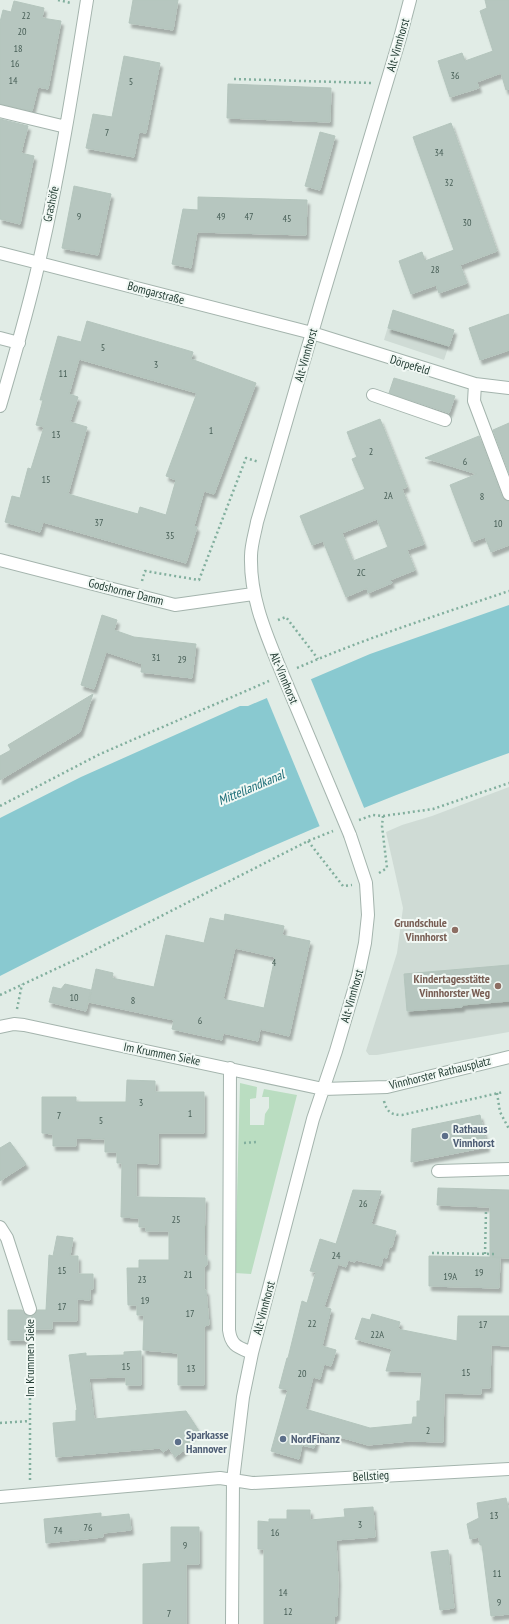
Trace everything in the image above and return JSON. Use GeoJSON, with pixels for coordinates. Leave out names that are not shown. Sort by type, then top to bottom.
{"type":"FeatureCollection","features":[{"type":"Feature","properties":{"kind":"street","name":"Grashöfe"},"geometry":{"type":"LineString","coordinates":[[0,406],[19,343],[39,262],[66,127],[87,0]]}},
{"type":"Feature","properties":{"kind":"street","name":"Alt-Vinnhorst"},"geometry":{"type":"LineString","coordinates":[[232,1624],[233,1480],[243,1397],[252,1353],[313,1119],[358,976],[365,943],[367,922],[366,883],[350,835],[262,626],[254,594],[251,555],[257,522],[273,466],[410,0]]}},
{"type":"Feature","properties":{"kind":"street"},"geometry":{"type":"LineString","coordinates":[[0,111],[66,127]]}},
{"type":"Feature","properties":{"kind":"street","name":"Bomgarstraße"},"geometry":{"type":"LineString","coordinates":[[0,253],[312,333]]}},
{"type":"Feature","properties":{"kind":"street","name":"Dörpefeld"},"geometry":{"type":"LineString","coordinates":[[312,333],[400,362],[475,384],[509,388]]}},
{"type":"Feature","properties":{"kind":"street"},"geometry":{"type":"LineString","coordinates":[[0,338],[19,343]]}},
{"type":"Feature","properties":{"kind":"street"},"geometry":{"type":"LineString","coordinates":[[475,384],[474,402],[509,494]]}},
{"type":"Feature","properties":{"kind":"street"},"geometry":{"type":"LineString","coordinates":[[373,395],[445,420]]}},
{"type":"Feature","properties":{"kind":"street","name":"Godshorner Damm"},"geometry":{"type":"LineString","coordinates":[[0,560],[175,605],[254,594]]}},
{"type":"Feature","properties":{"kind":"street","name":"Im Krummen Sieke"},"geometry":{"type":"LineString","coordinates":[[0,1027],[14,1024],[24,1025],[323,1089]]}},
{"type":"Feature","properties":{"kind":"street","name":"Vinnhorster Rathausplatz"},"geometry":{"type":"LineString","coordinates":[[323,1089],[381,1087],[395,1085],[509,1057]]}},
{"type":"Feature","properties":{"kind":"street","name":"Alt-Vinnhorst"},"geometry":{"type":"LineString","coordinates":[[230,1068],[229,1330],[230,1340],[237,1346],[252,1353]]}},
{"type":"Feature","properties":{"kind":"street"},"geometry":{"type":"LineString","coordinates":[[438,1171],[509,1169]]}},
{"type":"Feature","properties":{"kind":"street","name":"Im Krummen Sieke"},"geometry":{"type":"LineString","coordinates":[[0,1227],[7,1238],[30,1309]]}},
{"type":"Feature","properties":{"kind":"street","name":"Bellstieg"},"geometry":{"type":"LineString","coordinates":[[233,1480],[252,1483],[509,1469]]}},
{"type":"Feature","properties":{"kind":"street"},"geometry":{"type":"LineString","coordinates":[[0,1497],[220,1478],[233,1480]]}},
{"type":"Feature","properties":{"kind":"path"},"geometry":{"type":"LineString","coordinates":[[234,79],[386,84]]}},
{"type":"Feature","properties":{"kind":"path"},"geometry":{"type":"LineString","coordinates":[[139,595],[145,571],[199,580],[246,458],[273,466]]}},
{"type":"Feature","properties":{"kind":"path"},"geometry":{"type":"LineString","coordinates":[[290,671],[412,624],[509,591]]}},
{"type":"Feature","properties":{"kind":"path"},"geometry":{"type":"LineString","coordinates":[[286,617],[318,659]]}},
{"type":"Feature","properties":{"kind":"path"},"geometry":{"type":"LineString","coordinates":[[0,806],[100,754],[276,678]]}},
{"type":"Feature","properties":{"kind":"path"},"geometry":{"type":"LineString","coordinates":[[359,820],[373,815],[383,816],[433,809],[509,783]]}},
{"type":"Feature","properties":{"kind":"path"},"geometry":{"type":"LineString","coordinates":[[383,816],[382,826],[387,868]]}},
{"type":"Feature","properties":{"kind":"path"},"geometry":{"type":"LineString","coordinates":[[0,995],[77,959],[308,841],[337,829]]}},
{"type":"Feature","properties":{"kind":"path"},"geometry":{"type":"LineString","coordinates":[[308,841],[343,886]]}},
{"type":"Feature","properties":{"kind":"path"},"geometry":{"type":"LineString","coordinates":[[14,1024],[22,984]]}},
{"type":"Feature","properties":{"kind":"path"},"geometry":{"type":"LineString","coordinates":[[381,1087],[386,1107],[392,1115],[402,1115],[503,1092]]}},
{"type":"Feature","properties":{"kind":"path"},"geometry":{"type":"LineString","coordinates":[[497,1094],[500,1112],[509,1129]]}},
{"type":"Feature","properties":{"kind":"path"},"geometry":{"type":"LineString","coordinates":[[485,1254],[486,1211]]}},
{"type":"Feature","properties":{"kind":"path"},"geometry":{"type":"LineString","coordinates":[[432,1253],[494,1254]]}},
{"type":"Feature","properties":{"kind":"path","name":"Im Krummen Sieke"},"geometry":{"type":"LineString","coordinates":[[30,1309],[31,1494]]}},
{"type":"Feature","properties":{"kind":"path"},"geometry":{"type":"LineString","coordinates":[[0,1423],[30,1421]]}},
{"type":"Feature","properties":{"kind":"shaded area"},"geometry":{"type":"Polygon","coordinates":[[[393,310],[454,330],[444,360],[384,340],[393,310]]]}},
{"type":"Feature","properties":{"kind":"shaded area","name":"Grundschule Vinnhorst"},"geometry":{"type":"Polygon","coordinates":[[[509,787],[509,1032],[377,1055],[369,1055],[366,1051],[397,953],[403,908],[386,832],[509,787]]]}},
{"type":"Feature","properties":{"kind":"green space"},"geometry":{"type":"Polygon","coordinates":[[[240,1083],[257,1087],[256,1098],[250,1099],[250,1125],[264,1125],[265,1114],[269,1108],[269,1097],[262,1097],[264,1089],[297,1095],[251,1274],[235,1273],[240,1083]]]}},
{"type":"Feature","properties":{"kind":"water","name":"Mittellandkanal"},"geometry":{"type":"Polygon","coordinates":[[[509,605],[509,753],[379,802],[250,856],[124,914],[0,976],[0,818],[81,777],[240,706],[248,706],[370,654],[509,605]]]}},
{"type":"Feature","properties":{"kind":"pier"},"geometry":{"type":"Polygon","coordinates":[[[310,677],[365,810],[320,827],[266,696],[310,677]]]}},
{"type":"Feature","properties":{"kind":"building"},"geometry":{"type":"Polygon","coordinates":[[[133,0],[178,0],[173,30],[129,23],[133,0]]]}},
{"type":"Feature","properties":{"kind":"building"},"geometry":{"type":"Polygon","coordinates":[[[485,0],[509,0],[509,89],[506,90],[501,73],[477,82],[479,88],[450,97],[438,61],[462,53],[465,61],[493,51],[480,11],[487,8],[485,0]]]}},
{"type":"Feature","properties":{"kind":"building"},"geometry":{"type":"Polygon","coordinates":[[[14,1],[44,8],[42,18],[61,21],[48,89],[38,87],[32,111],[0,104],[0,22],[3,10],[11,12],[14,1]]]}},
{"type":"Feature","properties":{"kind":"building"},"geometry":{"type":"Polygon","coordinates":[[[124,56],[160,63],[146,133],[139,132],[134,157],[86,148],[93,114],[112,117],[124,56]]]}},
{"type":"Feature","properties":{"kind":"building"},"geometry":{"type":"Polygon","coordinates":[[[228,84],[331,88],[330,122],[227,118],[228,84]]]}},
{"type":"Feature","properties":{"kind":"building"},"geometry":{"type":"Polygon","coordinates":[[[0,119],[28,126],[21,153],[34,156],[20,224],[0,219],[0,119]]]}},
{"type":"Feature","properties":{"kind":"building"},"geometry":{"type":"Polygon","coordinates":[[[451,123],[497,251],[460,265],[467,283],[439,293],[436,285],[411,294],[399,261],[422,252],[425,261],[454,250],[413,137],[451,123]]]}},
{"type":"Feature","properties":{"kind":"building"},"geometry":{"type":"Polygon","coordinates":[[[320,132],[335,136],[320,190],[305,186],[320,132]]]}},
{"type":"Feature","properties":{"kind":"building"},"geometry":{"type":"Polygon","coordinates":[[[74,186],[111,194],[98,255],[62,248],[74,186]]]}},
{"type":"Feature","properties":{"kind":"building"},"geometry":{"type":"Polygon","coordinates":[[[198,197],[307,200],[306,235],[197,232],[191,268],[172,264],[183,209],[198,210],[198,197]]]}},
{"type":"Feature","properties":{"kind":"building"},"geometry":{"type":"Polygon","coordinates":[[[393,310],[454,330],[449,346],[388,328],[393,310]]]}},
{"type":"Feature","properties":{"kind":"building"},"geometry":{"type":"Polygon","coordinates":[[[509,314],[509,350],[480,360],[469,328],[509,314]]]}},
{"type":"Feature","properties":{"kind":"building"},"geometry":{"type":"Polygon","coordinates":[[[87,321],[193,352],[191,359],[256,383],[214,494],[204,491],[194,526],[197,527],[186,563],[43,522],[40,532],[5,522],[12,496],[20,498],[28,468],[31,469],[44,427],[36,425],[43,400],[40,400],[58,336],[81,342],[87,321]],[[79,359],[69,394],[78,397],[70,422],[87,427],[68,494],[138,514],[140,507],[166,515],[176,480],[166,476],[197,393],[79,359]]]}},
{"type":"Feature","properties":{"kind":"building"},"geometry":{"type":"Polygon","coordinates":[[[394,378],[455,396],[449,413],[389,393],[394,378]]]}},
{"type":"Feature","properties":{"kind":"building"},"geometry":{"type":"Polygon","coordinates":[[[380,419],[407,487],[402,489],[424,544],[407,550],[415,570],[390,580],[392,583],[368,593],[367,588],[346,597],[323,541],[312,545],[300,516],[365,489],[352,459],[357,457],[347,432],[380,419]],[[377,519],[342,533],[353,561],[388,547],[377,519]]]}},
{"type":"Feature","properties":{"kind":"building"},"geometry":{"type":"Polygon","coordinates":[[[509,423],[509,473],[493,430],[509,423]]]}},
{"type":"Feature","properties":{"kind":"building"},"geometry":{"type":"Polygon","coordinates":[[[479,436],[502,497],[509,501],[509,545],[491,552],[485,537],[472,542],[450,485],[477,474],[425,458],[479,436]]]}},
{"type":"Feature","properties":{"kind":"building"},"geometry":{"type":"Polygon","coordinates":[[[102,615],[117,620],[114,630],[134,637],[196,644],[192,678],[141,672],[142,664],[106,652],[94,689],[81,685],[102,615]]]}},
{"type":"Feature","properties":{"kind":"building"},"geometry":{"type":"Polygon","coordinates":[[[93,694],[80,732],[0,780],[0,756],[11,750],[8,745],[93,694]]]}},
{"type":"Feature","properties":{"kind":"building"},"geometry":{"type":"Polygon","coordinates":[[[225,914],[284,926],[282,935],[310,941],[289,1036],[260,1029],[258,1041],[223,1033],[222,1040],[172,1029],[174,1020],[89,1002],[96,969],[113,973],[112,978],[154,987],[166,935],[204,943],[210,918],[224,921],[225,914]],[[235,948],[223,999],[264,1008],[275,957],[235,948]]]}},
{"type":"Feature","properties":{"kind":"building"},"geometry":{"type":"Polygon","coordinates":[[[509,965],[509,1001],[462,1005],[462,1007],[407,1011],[404,974],[509,965]]]}},
{"type":"Feature","properties":{"kind":"building"},"geometry":{"type":"Polygon","coordinates":[[[65,984],[91,990],[86,1011],[49,1002],[53,987],[61,989],[65,984]]]}},
{"type":"Feature","properties":{"kind":"building"},"geometry":{"type":"Polygon","coordinates":[[[127,1080],[155,1081],[155,1092],[204,1092],[204,1133],[158,1133],[158,1164],[136,1163],[136,1197],[205,1198],[204,1255],[207,1257],[207,1265],[204,1267],[204,1290],[206,1290],[209,1325],[204,1326],[204,1385],[178,1385],[178,1353],[143,1350],[144,1315],[137,1315],[137,1305],[128,1305],[127,1268],[139,1268],[139,1260],[169,1260],[169,1231],[146,1231],[146,1227],[139,1227],[139,1218],[121,1217],[122,1163],[117,1163],[117,1152],[105,1152],[105,1139],[76,1138],[76,1146],[53,1146],[53,1134],[42,1133],[42,1097],[76,1097],[76,1102],[126,1102],[127,1080]]]}},
{"type":"Feature","properties":{"kind":"building","name":"Rathaus Vinnhorst"},"geometry":{"type":"Polygon","coordinates":[[[480,1115],[487,1147],[411,1162],[412,1129],[480,1115]]]}},
{"type":"Feature","properties":{"kind":"building"},"geometry":{"type":"Polygon","coordinates":[[[10,1142],[26,1164],[0,1181],[0,1148],[10,1142]]]}},
{"type":"Feature","properties":{"kind":"building"},"geometry":{"type":"Polygon","coordinates":[[[438,1188],[509,1190],[509,1258],[492,1257],[500,1258],[499,1288],[429,1286],[429,1256],[490,1257],[490,1207],[437,1205],[438,1188]]]}},
{"type":"Feature","properties":{"kind":"building"},"geometry":{"type":"Polygon","coordinates":[[[353,1190],[381,1191],[371,1224],[396,1231],[392,1247],[389,1247],[387,1258],[383,1257],[381,1266],[356,1260],[355,1262],[348,1260],[346,1267],[338,1264],[324,1307],[331,1309],[322,1346],[336,1350],[331,1366],[324,1364],[320,1379],[313,1377],[305,1409],[370,1428],[412,1424],[413,1417],[417,1417],[417,1401],[420,1401],[422,1372],[386,1371],[392,1349],[355,1339],[362,1318],[370,1320],[372,1314],[400,1322],[398,1329],[457,1341],[458,1316],[509,1316],[509,1346],[491,1345],[490,1388],[481,1388],[481,1394],[444,1393],[443,1442],[409,1441],[368,1445],[319,1431],[314,1448],[302,1445],[299,1459],[271,1451],[288,1390],[279,1388],[302,1301],[307,1303],[316,1272],[310,1271],[320,1239],[336,1244],[353,1190]]]}},
{"type":"Feature","properties":{"kind":"building"},"geometry":{"type":"Polygon","coordinates":[[[57,1236],[73,1238],[70,1256],[78,1256],[78,1274],[93,1274],[93,1289],[90,1289],[90,1300],[77,1299],[77,1321],[52,1321],[52,1329],[26,1329],[26,1340],[8,1340],[8,1310],[22,1310],[29,1316],[35,1314],[37,1310],[46,1310],[49,1255],[53,1256],[57,1236]]]}},
{"type":"Feature","properties":{"kind":"building"},"geometry":{"type":"Polygon","coordinates":[[[141,1351],[141,1385],[126,1385],[126,1377],[89,1378],[94,1419],[186,1411],[199,1431],[189,1438],[190,1446],[175,1457],[169,1448],[163,1452],[160,1448],[56,1457],[53,1423],[76,1421],[77,1410],[69,1355],[86,1353],[86,1356],[124,1355],[124,1352],[141,1351]]]}},
{"type":"Feature","properties":{"kind":"building"},"geometry":{"type":"Polygon","coordinates":[[[506,1498],[509,1512],[509,1614],[491,1616],[482,1545],[480,1545],[479,1537],[470,1539],[467,1524],[479,1518],[477,1503],[506,1498]]]}},
{"type":"Feature","properties":{"kind":"building"},"geometry":{"type":"Polygon","coordinates":[[[373,1507],[375,1537],[336,1540],[338,1581],[337,1616],[334,1617],[334,1624],[264,1624],[264,1549],[258,1549],[258,1521],[269,1522],[269,1519],[287,1519],[287,1510],[310,1510],[310,1520],[345,1517],[344,1509],[373,1507]]]}},
{"type":"Feature","properties":{"kind":"building"},"geometry":{"type":"Polygon","coordinates":[[[101,1513],[101,1517],[129,1514],[131,1530],[103,1533],[103,1537],[46,1543],[44,1519],[101,1513]]]}},
{"type":"Feature","properties":{"kind":"building"},"geometry":{"type":"Polygon","coordinates":[[[171,1527],[199,1527],[199,1564],[186,1564],[186,1624],[143,1624],[143,1564],[171,1562],[171,1527]]]}},
{"type":"Feature","properties":{"kind":"building"},"geometry":{"type":"Polygon","coordinates":[[[448,1550],[454,1608],[440,1610],[431,1552],[448,1550]]]}},
{"type":"Feature","properties":{"kind":"place","name":"Grundschule Vinnhorst"},"geometry":{"type":"Point","coordinates":[455,930]}},
{"type":"Feature","properties":{"kind":"place","name":"Kindertagesstätte Vinnhorster Weg"},"geometry":{"type":"Point","coordinates":[498,986]}},
{"type":"Feature","properties":{"kind":"place","name":"Rathaus Vinnhorst"},"geometry":{"type":"Point","coordinates":[445,1136]}},
{"type":"Feature","properties":{"kind":"place","name":"NordFinanz"},"geometry":{"type":"Point","coordinates":[283,1439]}},
{"type":"Feature","properties":{"kind":"place","name":"Sparkasse Hannover"},"geometry":{"type":"Point","coordinates":[178,1442]}}]}
